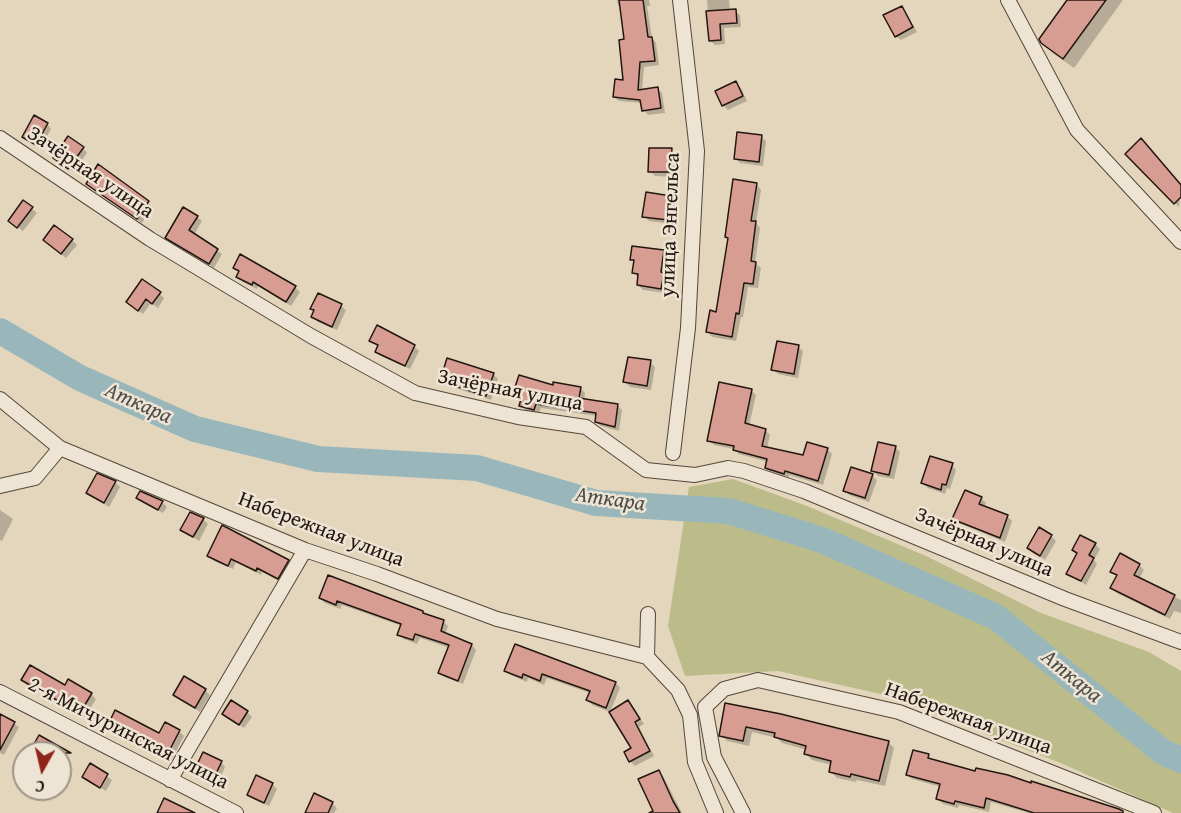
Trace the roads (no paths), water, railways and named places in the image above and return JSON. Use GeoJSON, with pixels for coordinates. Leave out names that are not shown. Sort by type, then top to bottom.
{"type":"FeatureCollection","features":[{"type":"Feature","properties":{"kind":"street","name":"улица Энгельса"},"geometry":{"type":"LineString","coordinates":[[673,453],[688,328],[697,151],[680,0]]}},
{"type":"Feature","properties":{"kind":"street"},"geometry":{"type":"LineString","coordinates":[[1008,0],[1077,130],[1181,243]]}},
{"type":"Feature","properties":{"kind":"street","name":"Зачёрная улица"},"geometry":{"type":"LineString","coordinates":[[0,138],[150,239],[311,336],[415,393],[518,417],[586,427],[646,470],[695,475],[728,468],[744,471],[804,491],[1065,599],[1181,642]]}},
{"type":"Feature","properties":{"kind":"street","name":"Набережная улица"},"geometry":{"type":"LineString","coordinates":[[0,399],[60,448],[305,550],[497,619],[647,657]]}},
{"type":"Feature","properties":{"kind":"street"},"geometry":{"type":"LineString","coordinates":[[0,486],[35,478],[60,448]]}},
{"type":"Feature","properties":{"kind":"street"},"geometry":{"type":"LineString","coordinates":[[170,780],[305,550]]}},
{"type":"Feature","properties":{"kind":"street"},"geometry":{"type":"LineString","coordinates":[[648,614],[647,657],[678,690],[690,715],[695,762],[716,813]]}},
{"type":"Feature","properties":{"kind":"street","name":"Набережная улица"},"geometry":{"type":"LineString","coordinates":[[742,813],[714,757],[705,707],[724,689],[758,680],[899,712],[1154,813]]}},
{"type":"Feature","properties":{"kind":"street","name":"2-я Мичуринская улица"},"geometry":{"type":"LineString","coordinates":[[0,692],[236,813]]}},
{"type":"Feature","properties":{"kind":"waterway","name":"Аткара"},"geometry":{"type":"LineString","coordinates":[[0,331],[80,378],[195,429],[318,459],[477,468],[596,503],[729,511],[822,540],[996,617],[1163,752],[1181,760]]}}]}
